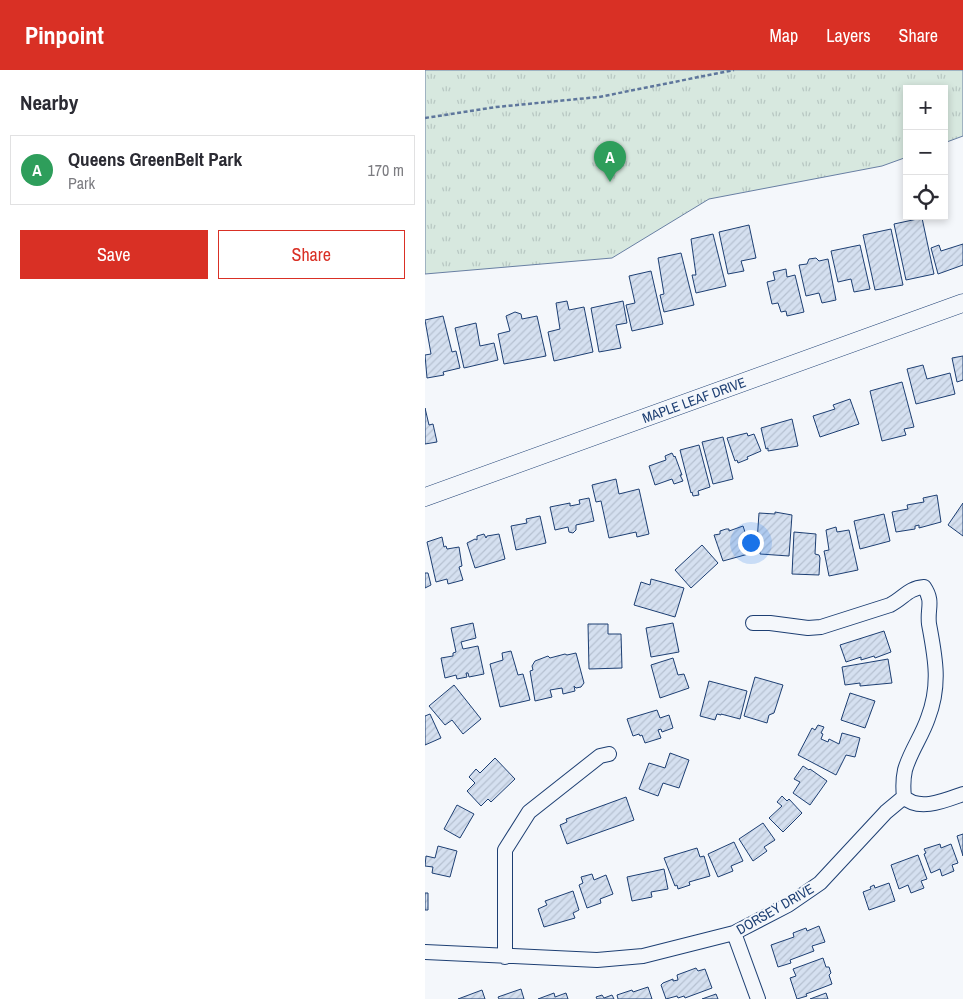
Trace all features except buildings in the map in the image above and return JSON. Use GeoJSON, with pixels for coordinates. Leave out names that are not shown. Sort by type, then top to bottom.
{"type":"FeatureCollection","features":[{"type":"Feature","properties":{"kind":"street","name":"MAPLE LEAF DRIVE"},"geometry":{"type":"LineString","coordinates":[[425,497],[963,303]]}},
{"type":"Feature","properties":{"kind":"street"},"geometry":{"type":"LineString","coordinates":[[753,623],[769,622],[807,628],[821,627],[890,605],[915,588],[924,587],[931,602],[929,620],[936,656],[937,677],[929,717],[905,771],[904,797],[909,802],[927,804],[963,794]]}},
{"type":"Feature","properties":{"kind":"street"},"geometry":{"type":"LineString","coordinates":[[505,957],[505,850],[529,812],[599,756],[609,754]]}},
{"type":"Feature","properties":{"kind":"street","name":"DORSEY DRIVE"},"geometry":{"type":"LineString","coordinates":[[425,952],[505,957],[619,959],[643,956],[734,933],[788,905],[820,883],[885,812],[904,797]]}},
{"type":"Feature","properties":{"kind":"street"},"geometry":{"type":"LineString","coordinates":[[734,933],[758,999]]}},
{"type":"Feature","properties":{"kind":"path"},"geometry":{"type":"LineString","coordinates":[[425,118],[495,108],[599,97],[734,70]]}},
{"type":"Feature","properties":{"kind":"green space"},"geometry":{"type":"Polygon","coordinates":[[[425,70],[963,70],[963,136],[948,142],[948,85],[903,85],[903,158],[882,166],[709,199],[612,258],[425,274],[425,70]]]}},
{"type":"Feature","properties":{"kind":"place","name":"Queens GreenBelt Park"},"geometry":{"type":"Point","coordinates":[610,182]}}]}
